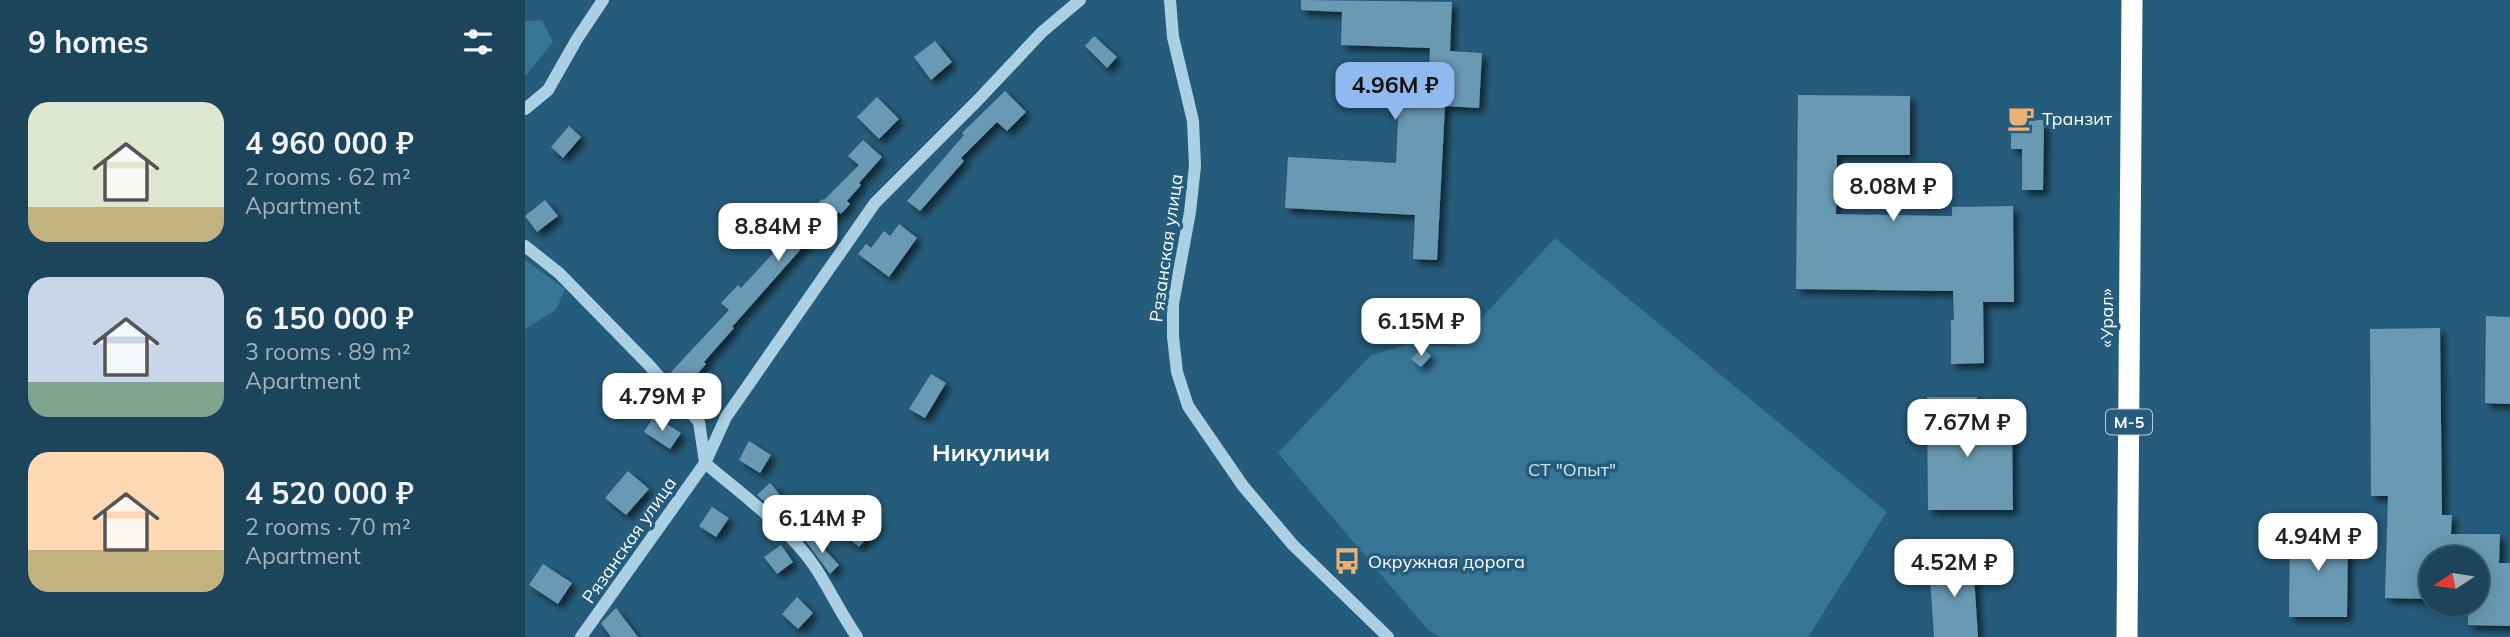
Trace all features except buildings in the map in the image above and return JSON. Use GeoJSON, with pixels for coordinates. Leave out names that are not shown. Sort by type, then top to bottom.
{"type":"FeatureCollection","features":[{"type":"Feature","properties":{"kind":"highway","name":"«Урал»"},"geometry":{"type":"LineString","coordinates":[[2127,637],[2132,0]]}},
{"type":"Feature","properties":{"kind":"street"},"geometry":{"type":"LineString","coordinates":[[525,109],[548,90],[603,0]]}},
{"type":"Feature","properties":{"kind":"street","name":"Рязанская улица"},"geometry":{"type":"LineString","coordinates":[[581,637],[705,463],[726,417],[875,203],[1042,32],[1080,0]]}},
{"type":"Feature","properties":{"kind":"street","name":"Рязанская улица"},"geometry":{"type":"LineString","coordinates":[[1170,0],[1173,37],[1193,121],[1195,166],[1190,212],[1173,304],[1177,372],[1188,406],[1243,486],[1293,545],[1388,637]]}},
{"type":"Feature","properties":{"kind":"street"},"geometry":{"type":"LineString","coordinates":[[525,246],[559,273],[648,364],[699,422],[705,463],[778,527],[814,566],[838,610],[857,637]]}},
{"type":"Feature","properties":{"kind":"green space"},"geometry":{"type":"Polygon","coordinates":[[[542,20],[553,42],[525,76],[525,21],[542,20]]]}},
{"type":"Feature","properties":{"kind":"green space","name":"СТ \"Опыт\""},"geometry":{"type":"Polygon","coordinates":[[[1555,238],[1887,512],[1808,637],[1440,637],[1428,630],[1278,453],[1371,355],[1408,344],[1455,347],[1555,238]]]}},
{"type":"Feature","properties":{"kind":"green space"},"geometry":{"type":"Polygon","coordinates":[[[525,260],[565,289],[556,310],[525,329],[525,260]]]}},
{"type":"Feature","properties":{"kind":"place","name":"Транзит"},"geometry":{"type":"Point","coordinates":[2021,118]}},
{"type":"Feature","properties":{"kind":"place","name":"Окружная дорога"},"geometry":{"type":"Point","coordinates":[1347,561]}},
{"type":"Feature","properties":{"kind":"district","name":"Никуличи"},"geometry":{"type":"Point","coordinates":[991,452]}}]}
